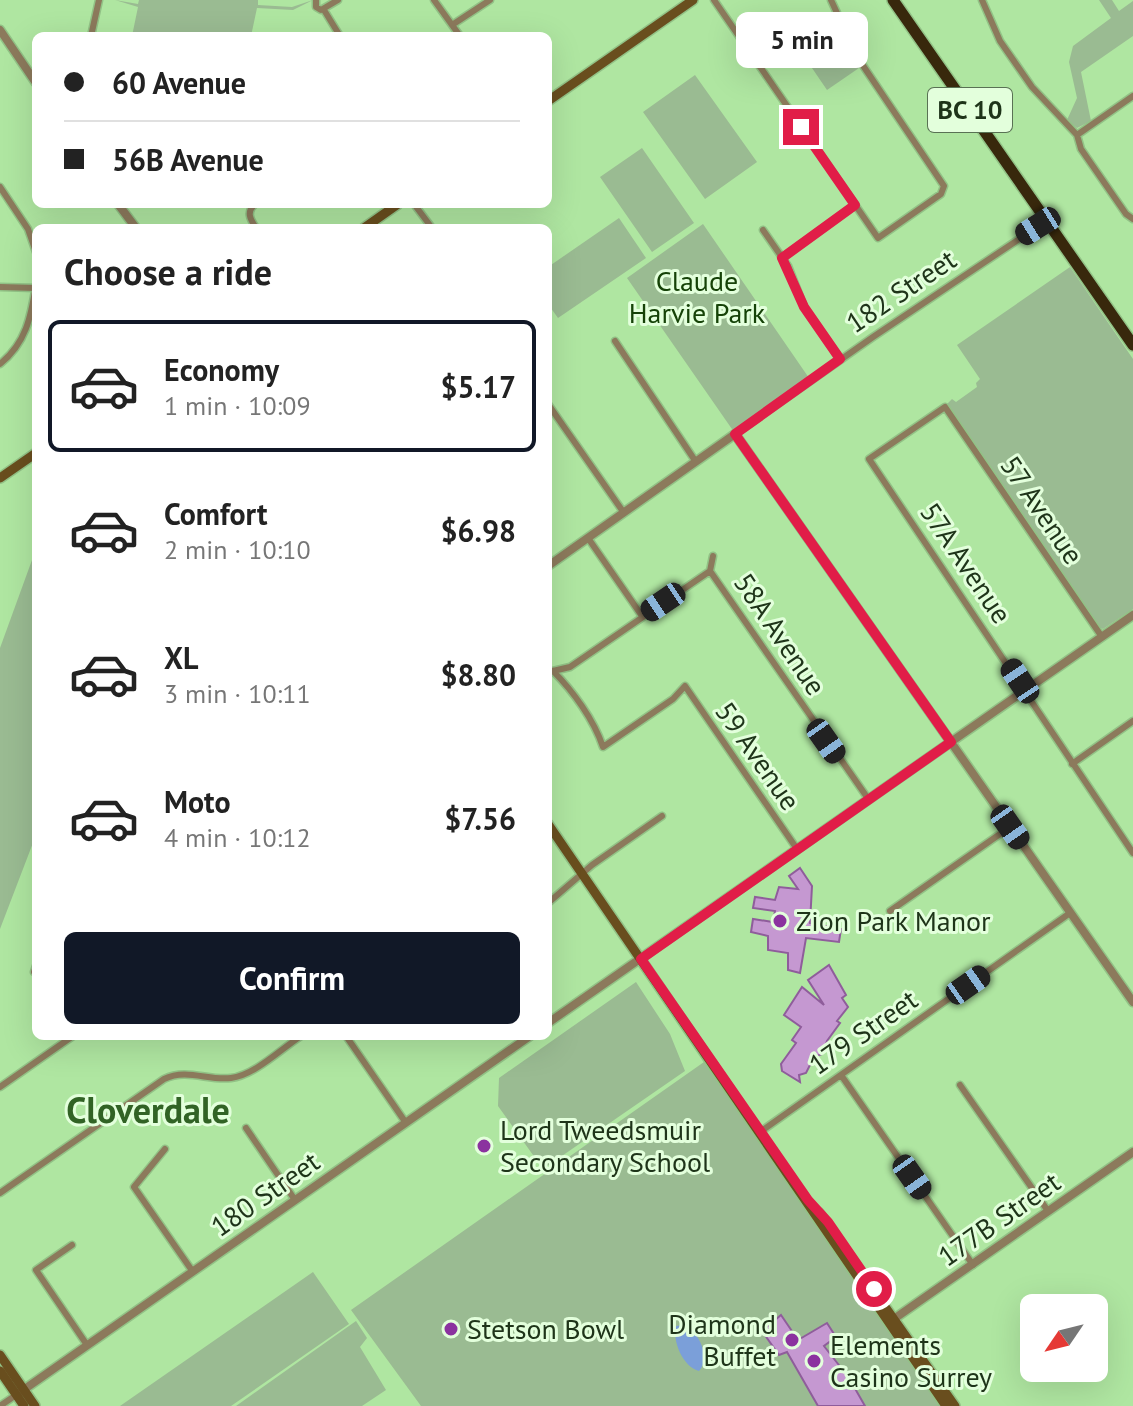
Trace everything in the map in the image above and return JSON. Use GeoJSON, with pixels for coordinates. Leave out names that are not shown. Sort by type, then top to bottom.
{"type":"FeatureCollection","features":[{"type":"Feature","properties":{"kind":"highway","name":"BC 10"},"geometry":{"type":"LineString","coordinates":[[893,0],[1133,345]]}},
{"type":"Feature","properties":{"kind":"main road"},"geometry":{"type":"LineString","coordinates":[[552,98],[693,0]]}},
{"type":"Feature","properties":{"kind":"main road"},"geometry":{"type":"LineString","coordinates":[[370,224],[392,208]]}},
{"type":"Feature","properties":{"kind":"main road"},"geometry":{"type":"LineString","coordinates":[[0,478],[32,456]]}},
{"type":"Feature","properties":{"kind":"main road"},"geometry":{"type":"LineString","coordinates":[[552,830],[808,1200],[822,1226],[950,1406]]}},
{"type":"Feature","properties":{"kind":"main road"},"geometry":{"type":"LineString","coordinates":[[892,1321],[936,1392],[950,1406]]}},
{"type":"Feature","properties":{"kind":"main road"},"geometry":{"type":"LineString","coordinates":[[0,1355],[24,1406]]}},
{"type":"Feature","properties":{"kind":"main road"},"geometry":{"type":"LineString","coordinates":[[0,1371],[35,1406]]}},
{"type":"Feature","properties":{"kind":"street"},"geometry":{"type":"LineString","coordinates":[[92,32],[99,0]]}},
{"type":"Feature","properties":{"kind":"street"},"geometry":{"type":"LineString","coordinates":[[316,0],[316,7],[324,10],[338,32]]}},
{"type":"Feature","properties":{"kind":"street"},"geometry":{"type":"LineString","coordinates":[[324,10],[338,0]]}},
{"type":"Feature","properties":{"kind":"street"},"geometry":{"type":"LineString","coordinates":[[434,0],[457,32]]}},
{"type":"Feature","properties":{"kind":"street"},"geometry":{"type":"LineString","coordinates":[[452,25],[490,0]]}},
{"type":"Feature","properties":{"kind":"street"},"geometry":{"type":"LineString","coordinates":[[714,0],[878,238],[941,194],[944,186],[831,18]]}},
{"type":"Feature","properties":{"kind":"street"},"geometry":{"type":"LineString","coordinates":[[760,67],[837,13],[831,0]]}},
{"type":"Feature","properties":{"kind":"street"},"geometry":{"type":"LineString","coordinates":[[982,0],[991,27],[1024,76],[1077,135],[1089,161],[1126,214],[1133,219]]}},
{"type":"Feature","properties":{"kind":"street"},"geometry":{"type":"LineString","coordinates":[[0,30],[32,77]]}},
{"type":"Feature","properties":{"kind":"street"},"geometry":{"type":"LineString","coordinates":[[1077,135],[1133,96]]}},
{"type":"Feature","properties":{"kind":"street"},"geometry":{"type":"LineString","coordinates":[[0,187],[28,229],[32,240]]}},
{"type":"Feature","properties":{"kind":"street"},"geometry":{"type":"LineString","coordinates":[[782,258],[855,205]]}},
{"type":"Feature","properties":{"kind":"street","name":"182 Street"},"geometry":{"type":"LineString","coordinates":[[552,563],[840,359],[1047,221]]}},
{"type":"Feature","properties":{"kind":"street"},"geometry":{"type":"LineString","coordinates":[[763,230],[782,258],[804,307],[840,359]]}},
{"type":"Feature","properties":{"kind":"street"},"geometry":{"type":"LineString","coordinates":[[0,287],[32,286]]}},
{"type":"Feature","properties":{"kind":"street"},"geometry":{"type":"LineString","coordinates":[[0,364],[19,346],[32,302]]}},
{"type":"Feature","properties":{"kind":"street"},"geometry":{"type":"LineString","coordinates":[[615,341],[696,462]]}},
{"type":"Feature","properties":{"kind":"street","name":"57 Avenue"},"geometry":{"type":"LineString","coordinates":[[869,459],[945,407],[1102,637]]}},
{"type":"Feature","properties":{"kind":"street"},"geometry":{"type":"LineString","coordinates":[[552,410],[624,513]]}},
{"type":"Feature","properties":{"kind":"street"},"geometry":{"type":"LineString","coordinates":[[735,434],[1133,1002]]}},
{"type":"Feature","properties":{"kind":"street","name":"57A Avenue"},"geometry":{"type":"LineString","coordinates":[[869,459],[1025,691],[1038,716],[1133,853]]}},
{"type":"Feature","properties":{"kind":"street"},"geometry":{"type":"LineString","coordinates":[[588,538],[642,616],[710,571],[713,556]]}},
{"type":"Feature","properties":{"kind":"street","name":"58A Avenue"},"geometry":{"type":"LineString","coordinates":[[710,571],[869,800]]}},
{"type":"Feature","properties":{"kind":"street"},"geometry":{"type":"LineString","coordinates":[[552,1020],[1133,615]]}},
{"type":"Feature","properties":{"kind":"street","name":"59 Avenue"},"geometry":{"type":"LineString","coordinates":[[642,616],[570,667],[553,671],[565,683],[598,732],[603,747],[673,699],[685,686],[797,849]]}},
{"type":"Feature","properties":{"kind":"street"},"geometry":{"type":"LineString","coordinates":[[1072,764],[1133,721]]}},
{"type":"Feature","properties":{"kind":"street"},"geometry":{"type":"LineString","coordinates":[[552,900],[662,816]]}},
{"type":"Feature","properties":{"kind":"street"},"geometry":{"type":"LineString","coordinates":[[890,911],[1010,827]]}},
{"type":"Feature","properties":{"kind":"street","name":"179 Street"},"geometry":{"type":"LineString","coordinates":[[760,1132],[1070,913]]}},
{"type":"Feature","properties":{"kind":"street"},"geometry":{"type":"LineString","coordinates":[[0,1087],[67,1040]]}},
{"type":"Feature","properties":{"kind":"street"},"geometry":{"type":"LineString","coordinates":[[0,1193],[164,1079],[182,1074],[224,1078],[240,1076],[295,1040]]}},
{"type":"Feature","properties":{"kind":"street"},"geometry":{"type":"LineString","coordinates":[[349,1040],[406,1123]]}},
{"type":"Feature","properties":{"kind":"street","name":"180 Street"},"geometry":{"type":"LineString","coordinates":[[0,1406],[524,1040]]}},
{"type":"Feature","properties":{"kind":"street"},"geometry":{"type":"LineString","coordinates":[[841,1075],[973,1265]]}},
{"type":"Feature","properties":{"kind":"street"},"geometry":{"type":"LineString","coordinates":[[960,1085],[1048,1211]]}},
{"type":"Feature","properties":{"kind":"street"},"geometry":{"type":"LineString","coordinates":[[246,1128],[295,1200]]}},
{"type":"Feature","properties":{"kind":"street"},"geometry":{"type":"LineString","coordinates":[[165,1149],[134,1187],[193,1272]]}},
{"type":"Feature","properties":{"kind":"street","name":"177B Street"},"geometry":{"type":"LineString","coordinates":[[892,1321],[1048,1211],[1131,1157]]}},
{"type":"Feature","properties":{"kind":"street"},"geometry":{"type":"LineString","coordinates":[[72,1245],[36,1270],[87,1345]]}},
{"type":"Feature","properties":{"kind":"green space"},"geometry":{"type":"Polygon","coordinates":[[[115,0],[138,4],[139,0],[258,0],[258,5],[292,7],[313,0],[293,10],[257,8],[252,32],[133,32],[138,7],[115,0]]]}},
{"type":"Feature","properties":{"kind":"green space"},"geometry":{"type":"Polygon","coordinates":[[[1099,0],[1112,0],[1119,11],[1133,1],[1133,36],[1081,72],[1091,121],[1077,128],[1067,120],[1077,98],[1069,62],[1073,46],[1111,18],[1099,0]]]}},
{"type":"Feature","properties":{"kind":"green space"},"geometry":{"type":"Polygon","coordinates":[[[824,28],[832,29],[859,68],[827,90],[797,46],[824,28]]]}},
{"type":"Feature","properties":{"kind":"green space"},"geometry":{"type":"Polygon","coordinates":[[[695,75],[757,162],[705,199],[643,112],[695,75]]]}},
{"type":"Feature","properties":{"kind":"green space"},"geometry":{"type":"Polygon","coordinates":[[[642,148],[694,223],[652,252],[600,177],[642,148]]]}},
{"type":"Feature","properties":{"kind":"green space"},"geometry":{"type":"Polygon","coordinates":[[[619,218],[646,258],[558,318],[552,310],[552,264],[619,218]]]}},
{"type":"Feature","properties":{"kind":"green space","name":"Claude Harvie Park"},"geometry":{"type":"Polygon","coordinates":[[[703,224],[809,378],[734,432],[627,278],[703,224]]]}},
{"type":"Feature","properties":{"kind":"green space"},"geometry":{"type":"Polygon","coordinates":[[[1070,267],[1133,359],[1133,609],[1103,629],[1098,627],[947,404],[952,399],[956,402],[977,387],[980,379],[957,345],[1070,267]]]}},
{"type":"Feature","properties":{"kind":"green space"},"geometry":{"type":"Polygon","coordinates":[[[32,560],[32,845],[0,929],[0,648],[32,560]]]}},
{"type":"Feature","properties":{"kind":"green space"},"geometry":{"type":"Polygon","coordinates":[[[636,982],[670,1034],[685,1071],[543,1169],[498,1106],[499,1078],[636,982]]]}},
{"type":"Feature","properties":{"kind":"green space"},"geometry":{"type":"Polygon","coordinates":[[[704,1062],[942,1406],[421,1406],[351,1310],[704,1062]]]}},
{"type":"Feature","properties":{"kind":"green space"},"geometry":{"type":"Polygon","coordinates":[[[313,1272],[349,1324],[231,1406],[120,1406],[313,1272]]]}},
{"type":"Feature","properties":{"kind":"green space"},"geometry":{"type":"Polygon","coordinates":[[[356,1321],[367,1338],[360,1347],[386,1390],[362,1406],[236,1406],[356,1321]]]}},
{"type":"Feature","properties":{"kind":"water"},"geometry":{"type":"Polygon","coordinates":[[[685,1325],[695,1333],[702,1346],[704,1359],[699,1371],[688,1364],[677,1346],[676,1326],[685,1325]]]}},
{"type":"Feature","properties":{"kind":"building","name":"Zion Park Manor"},"geometry":{"type":"Polygon","coordinates":[[[800,868],[812,886],[810,923],[841,929],[839,942],[806,938],[800,973],[788,970],[788,953],[768,950],[768,936],[751,932],[753,919],[773,922],[775,911],[753,908],[755,897],[775,900],[779,887],[798,889],[789,876],[800,868]]]}},
{"type":"Feature","properties":{"kind":"building"},"geometry":{"type":"Polygon","coordinates":[[[829,965],[846,995],[842,998],[848,1007],[837,1021],[840,1023],[822,1054],[814,1057],[806,1073],[799,1075],[800,1082],[782,1071],[781,1064],[796,1043],[792,1040],[801,1027],[784,1015],[802,987],[824,1005],[808,980],[829,965]]]}},
{"type":"Feature","properties":{"kind":"building","name":"Elements Casino Surrey"},"geometry":{"type":"Polygon","coordinates":[[[781,1315],[798,1340],[827,1323],[836,1337],[824,1346],[849,1378],[865,1406],[818,1406],[787,1352],[779,1355],[762,1331],[781,1315]]]}},
{"type":"Feature","properties":{"kind":"place","name":"Zion Park Manor"},"geometry":{"type":"Point","coordinates":[780,921]}},
{"type":"Feature","properties":{"kind":"place","name":"Lord Tweedsmuir Secondary School"},"geometry":{"type":"Point","coordinates":[484,1146]}},
{"type":"Feature","properties":{"kind":"place","name":"Stetson Bowl"},"geometry":{"type":"Point","coordinates":[451,1329]}},
{"type":"Feature","properties":{"kind":"place","name":"Diamond Buffet"},"geometry":{"type":"Point","coordinates":[792,1340]}},
{"type":"Feature","properties":{"kind":"place","name":"Elements Casino Surrey"},"geometry":{"type":"Point","coordinates":[814,1361]}},
{"type":"Feature","properties":{"kind":"district","name":"Cloverdale"},"geometry":{"type":"Point","coordinates":[148,1110]}},
{"type":"Feature","properties":{"kind":"route"},"geometry":{"type":"LineString","coordinates":[[801,127],[855,205],[782,258],[792,274],[804,307],[840,359],[735,434],[951,742],[641,959],[808,1200],[828,1222],[874,1289]]}}]}
